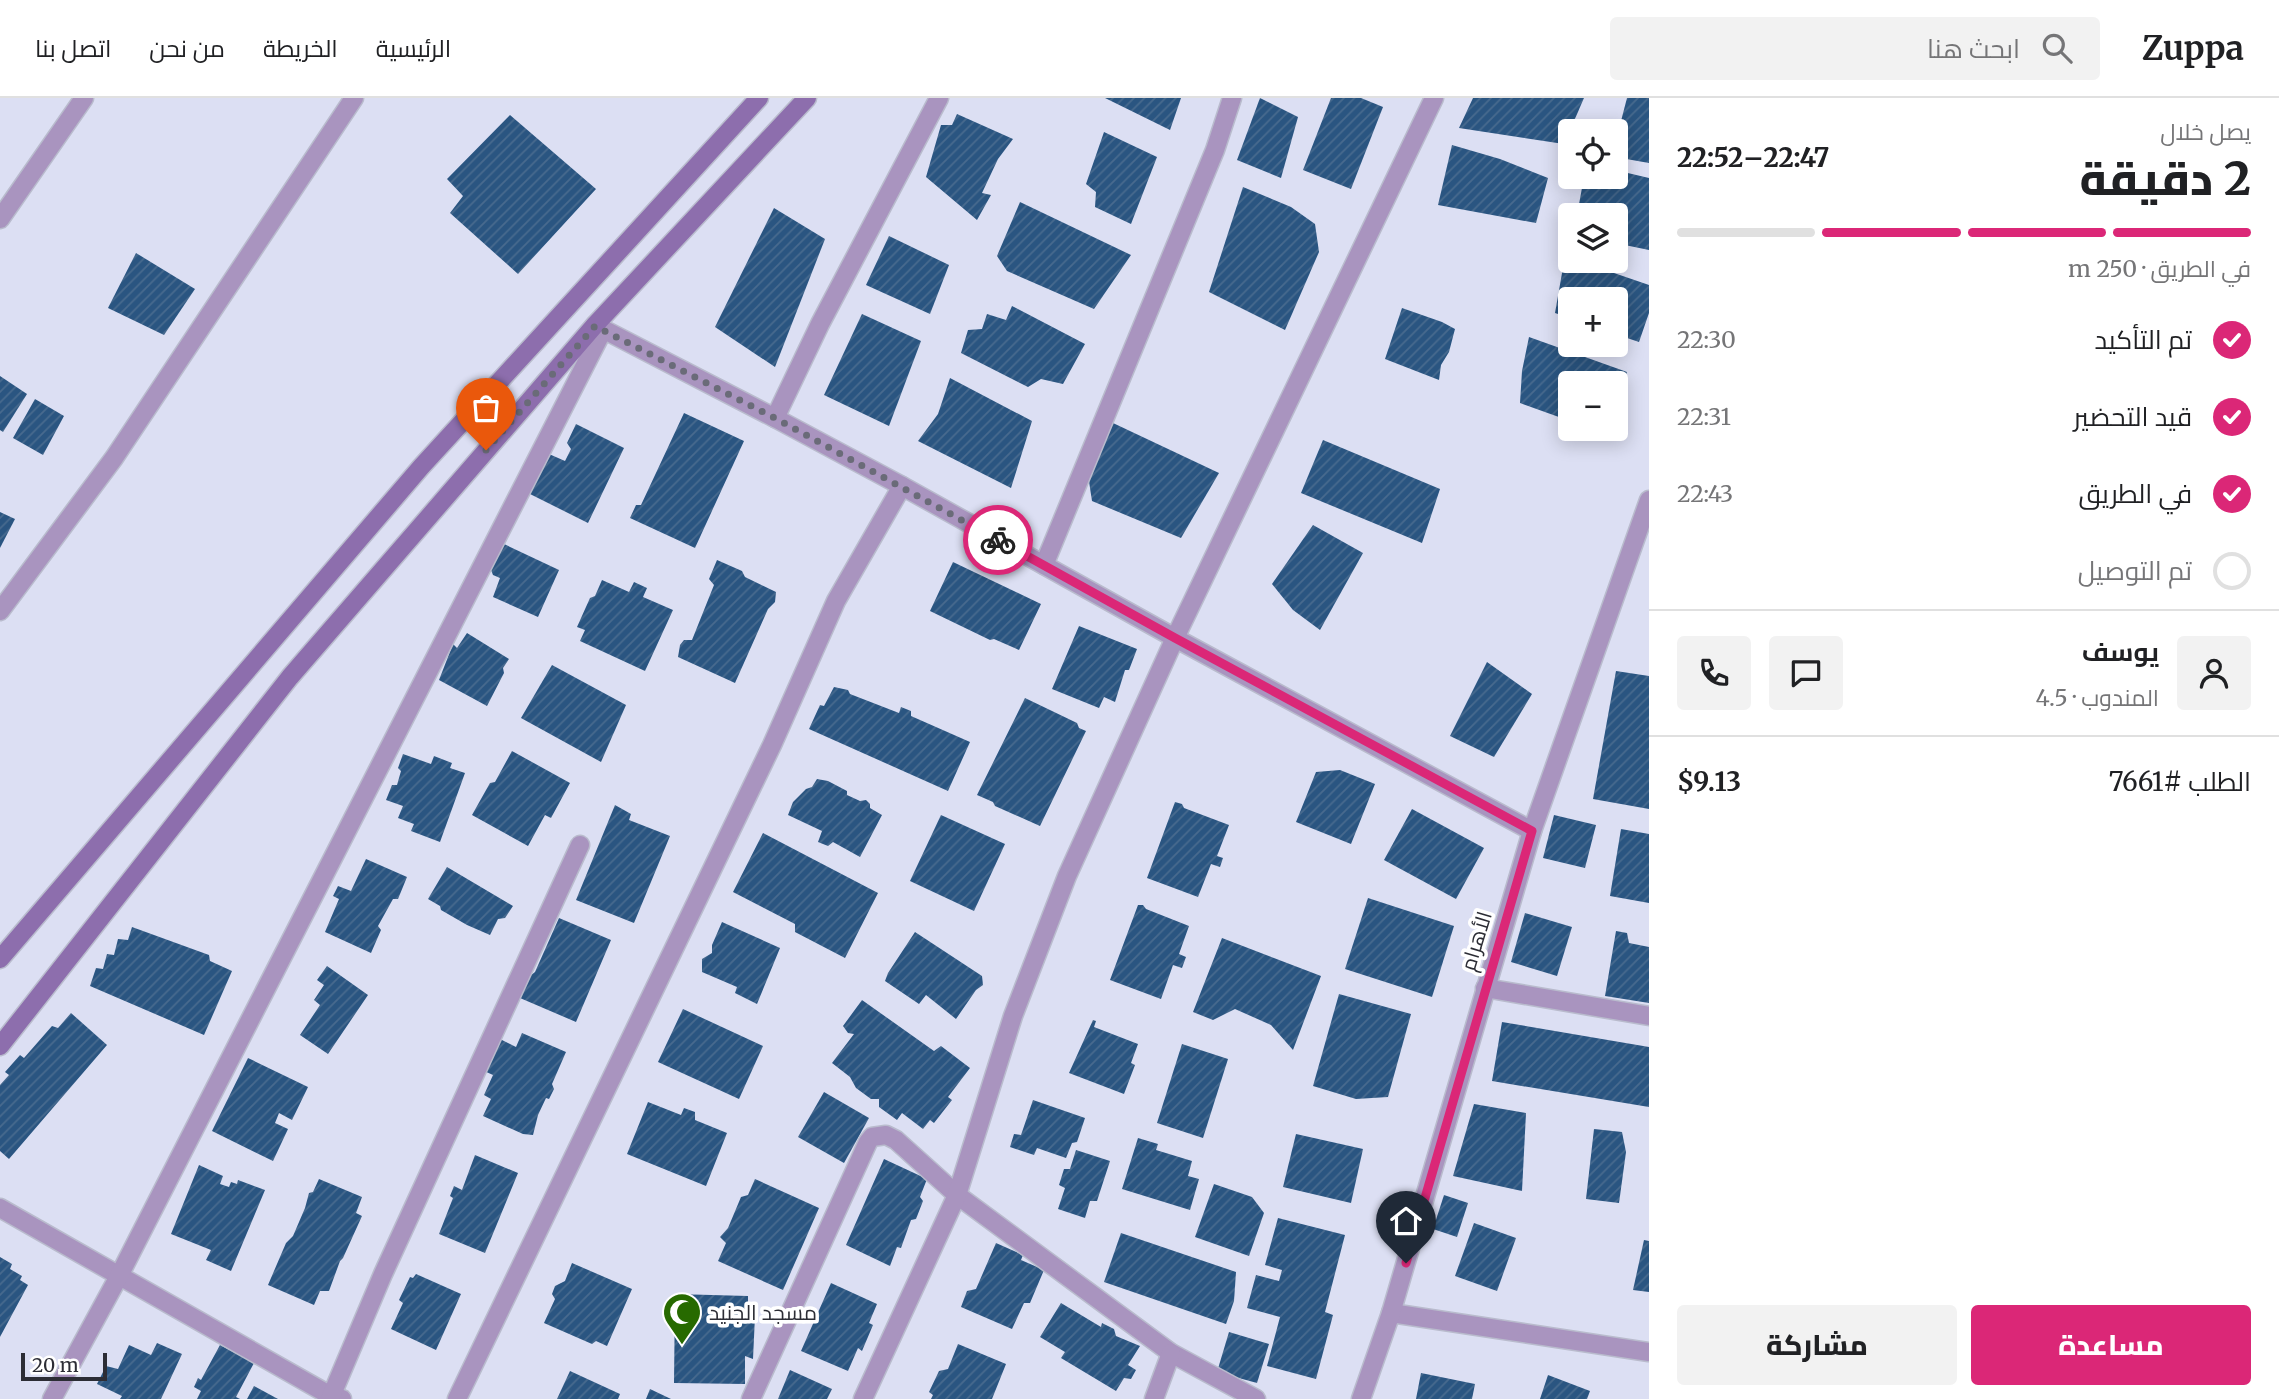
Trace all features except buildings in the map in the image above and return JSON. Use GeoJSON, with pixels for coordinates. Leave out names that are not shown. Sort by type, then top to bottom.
{"type":"FeatureCollection","features":[{"type":"Feature","properties":{"kind":"street"},"geometry":{"type":"LineString","coordinates":[[0,219],[84,98]]}},
{"type":"Feature","properties":{"kind":"street"},"geometry":{"type":"LineString","coordinates":[[0,611],[114,458],[355,98]]}},
{"type":"Feature","properties":{"kind":"street"},"geometry":{"type":"LineString","coordinates":[[0,959],[421,467],[759,98]]}},
{"type":"Feature","properties":{"kind":"street"},"geometry":{"type":"LineString","coordinates":[[0,1046],[290,677],[807,98]]}},
{"type":"Feature","properties":{"kind":"street"},"geometry":{"type":"LineString","coordinates":[[775,418],[833,299],[939,98]]}},
{"type":"Feature","properties":{"kind":"street"},"geometry":{"type":"LineString","coordinates":[[1044,565],[1215,150],[1232,98]]}},
{"type":"Feature","properties":{"kind":"street"},"geometry":{"type":"LineString","coordinates":[[863,1399],[957,1195],[1013,1016],[1067,876],[1175,638],[1434,98]]}},
{"type":"Feature","properties":{"kind":"street"},"geometry":{"type":"LineString","coordinates":[[599,328],[902,486],[1175,638],[1532,831]]}},
{"type":"Feature","properties":{"kind":"street"},"geometry":{"type":"LineString","coordinates":[[52,1399],[119,1276],[599,328]]}},
{"type":"Feature","properties":{"kind":"street"},"geometry":{"type":"LineString","coordinates":[[457,1399],[772,745],[836,601],[902,486]]}},
{"type":"Feature","properties":{"kind":"street","name":"الأهرام"},"geometry":{"type":"LineString","coordinates":[[1361,1399],[1391,1313],[1532,831],[1646,521],[1649,500]]}},
{"type":"Feature","properties":{"kind":"street"},"geometry":{"type":"LineString","coordinates":[[0,1208],[334,1398],[383,1274],[580,845]]}},
{"type":"Feature","properties":{"kind":"street"},"geometry":{"type":"LineString","coordinates":[[1485,988],[1649,1016]]}},
{"type":"Feature","properties":{"kind":"street"},"geometry":{"type":"LineString","coordinates":[[751,1399],[872,1137],[886,1135],[896,1140],[957,1195],[1171,1353],[1256,1399]]}},
{"type":"Feature","properties":{"kind":"street"},"geometry":{"type":"LineString","coordinates":[[1391,1313],[1649,1352]]}},
{"type":"Feature","properties":{"kind":"street"},"geometry":{"type":"LineString","coordinates":[[1154,1399],[1171,1353]]}},
{"type":"Feature","properties":{"kind":"way so far"},"geometry":{"type":"LineString","coordinates":[[486,450],[595,326],[775,418],[998,540]]}},
{"type":"Feature","properties":{"kind":"place","name":"مسجد الجنيد"},"geometry":{"type":"Point","coordinates":[682,1346]}},
{"type":"Feature","properties":{"kind":"route"},"geometry":{"type":"LineString","coordinates":[[998,540],[1532,831],[1406,1263]]}}]}
